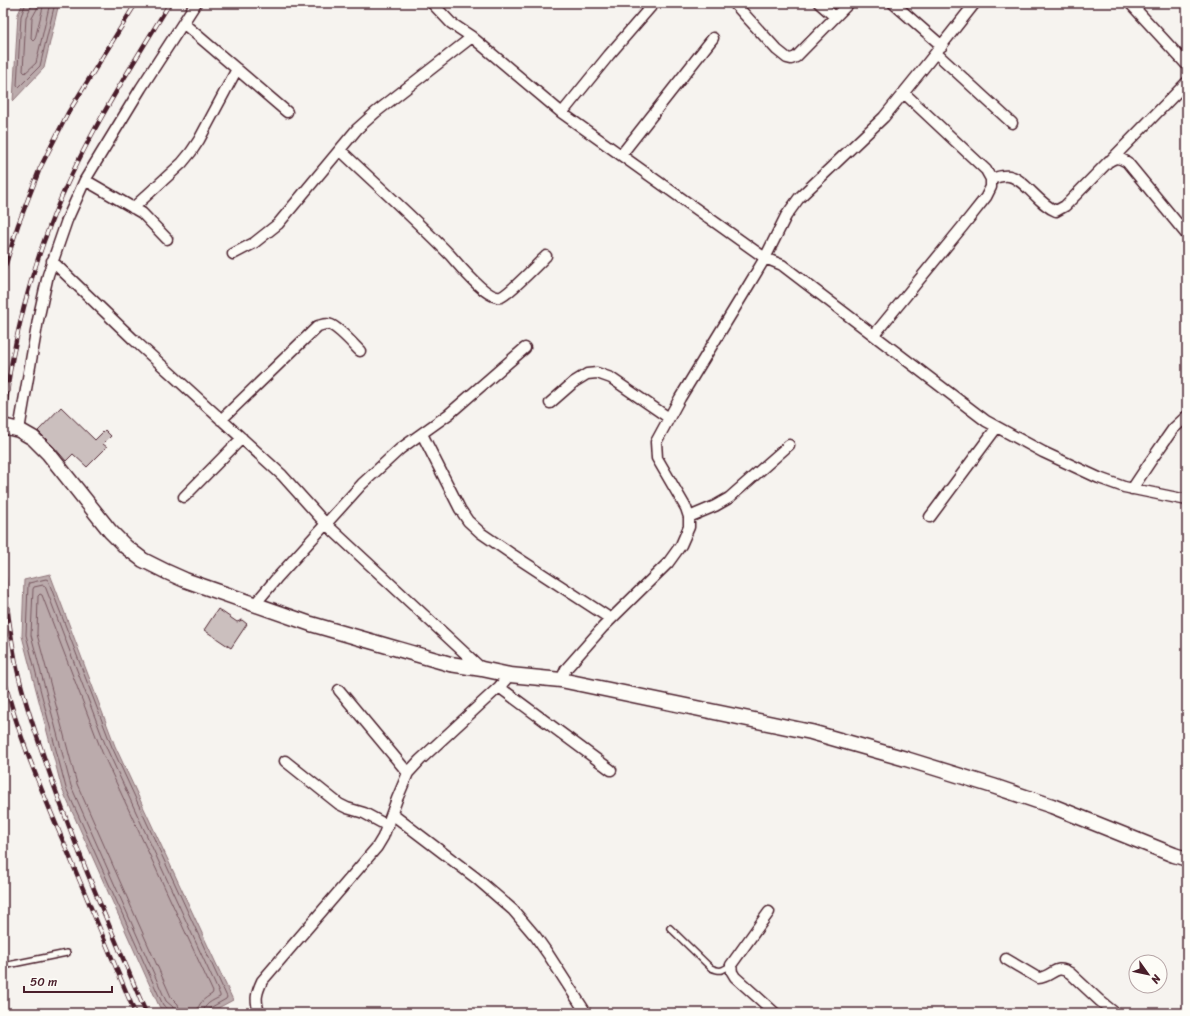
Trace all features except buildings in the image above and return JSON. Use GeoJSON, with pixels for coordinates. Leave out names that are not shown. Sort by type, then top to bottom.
{"type":"FeatureCollection","features":[{"type":"Feature","properties":{"kind":"street"},"geometry":{"type":"LineString","coordinates":[[19,430],[38,320],[48,275],[67,220],[85,180],[141,88],[196,3]]}},
{"type":"Feature","properties":{"kind":"street"},"geometry":{"type":"LineString","coordinates":[[432,3],[451,24],[472,37],[562,113],[765,258],[782,265],[986,421],[1043,452],[1099,478],[1132,489],[1187,500]]}},
{"type":"Feature","properties":{"kind":"street"},"geometry":{"type":"LineString","coordinates":[[562,113],[654,3]]}},
{"type":"Feature","properties":{"kind":"street"},"geometry":{"type":"LineString","coordinates":[[734,3],[777,50],[787,58],[791,59],[796,57],[849,3]]}},
{"type":"Feature","properties":{"kind":"street"},"geometry":{"type":"LineString","coordinates":[[819,3],[835,17]]}},
{"type":"Feature","properties":{"kind":"street"},"geometry":{"type":"LineString","coordinates":[[893,3],[1012,123]]}},
{"type":"Feature","properties":{"kind":"street"},"geometry":{"type":"LineString","coordinates":[[561,680],[566,669],[611,619],[668,563],[681,545],[688,527],[689,517],[686,508],[658,458],[656,442],[680,398],[765,258],[786,216],[799,198],[884,117],[975,3]]}},
{"type":"Feature","properties":{"kind":"street"},"geometry":{"type":"LineString","coordinates":[[1130,3],[1187,66]]}},
{"type":"Feature","properties":{"kind":"street"},"geometry":{"type":"LineString","coordinates":[[183,23],[287,112]]}},
{"type":"Feature","properties":{"kind":"street"},"geometry":{"type":"LineString","coordinates":[[234,254],[254,243],[278,224],[357,129],[376,112],[472,37]]}},
{"type":"Feature","properties":{"kind":"street"},"geometry":{"type":"LineString","coordinates":[[621,155],[713,38]]}},
{"type":"Feature","properties":{"kind":"street"},"geometry":{"type":"LineString","coordinates":[[133,208],[182,163],[191,152],[237,69]]}},
{"type":"Feature","properties":{"kind":"street"},"geometry":{"type":"LineString","coordinates":[[991,179],[1008,175],[1016,178],[1042,202],[1056,211],[1065,206],[1187,82]]}},
{"type":"Feature","properties":{"kind":"street"},"geometry":{"type":"LineString","coordinates":[[874,335],[986,197],[991,179],[982,166],[904,93]]}},
{"type":"Feature","properties":{"kind":"street"},"geometry":{"type":"LineString","coordinates":[[340,150],[438,243],[483,290],[494,296],[500,297],[509,292],[546,256]]}},
{"type":"Feature","properties":{"kind":"street"},"geometry":{"type":"LineString","coordinates":[[1110,161],[1116,158],[1127,162],[1187,235]]}},
{"type":"Feature","properties":{"kind":"street"},"geometry":{"type":"LineString","coordinates":[[85,180],[142,213],[167,239]]}},
{"type":"Feature","properties":{"kind":"street"},"geometry":{"type":"LineString","coordinates":[[52,261],[133,339],[282,475],[326,524],[482,669]]}},
{"type":"Feature","properties":{"kind":"street"},"geometry":{"type":"LineString","coordinates":[[221,420],[318,326],[324,324],[331,325],[339,330],[360,351]]}},
{"type":"Feature","properties":{"kind":"street"},"geometry":{"type":"LineString","coordinates":[[255,604],[362,484],[400,449],[449,414],[525,348]]}},
{"type":"Feature","properties":{"kind":"street"},"geometry":{"type":"LineString","coordinates":[[550,402],[574,382],[587,374],[597,373],[611,378],[669,418]]}},
{"type":"Feature","properties":{"kind":"street"},"geometry":{"type":"LineString","coordinates":[[1132,489],[1173,430],[1187,416]]}},
{"type":"Feature","properties":{"kind":"street"},"geometry":{"type":"LineString","coordinates":[[3,426],[19,430],[33,438],[48,453],[110,531],[126,547],[143,560],[185,580],[311,624],[450,664],[510,675],[561,680],[811,732],[986,784],[1044,804],[1187,859]]}},
{"type":"Feature","properties":{"kind":"street"},"geometry":{"type":"LineString","coordinates":[[930,516],[997,427]]}},
{"type":"Feature","properties":{"kind":"street"},"geometry":{"type":"LineString","coordinates":[[422,434],[460,509],[468,521],[481,533],[513,555],[611,619]]}},
{"type":"Feature","properties":{"kind":"street"},"geometry":{"type":"LineString","coordinates":[[184,497],[242,438]]}},
{"type":"Feature","properties":{"kind":"street"},"geometry":{"type":"LineString","coordinates":[[689,517],[715,506],[729,498],[789,445]]}},
{"type":"Feature","properties":{"kind":"street"},"geometry":{"type":"LineString","coordinates":[[259,1013],[257,992],[262,981],[371,856],[388,826],[408,773],[510,675]]}},
{"type":"Feature","properties":{"kind":"street"},"geometry":{"type":"LineString","coordinates":[[499,687],[611,770]]}},
{"type":"Feature","properties":{"kind":"street"},"geometry":{"type":"LineString","coordinates":[[339,690],[408,773]]}},
{"type":"Feature","properties":{"kind":"street"},"geometry":{"type":"LineString","coordinates":[[285,761],[339,804],[364,813],[388,826]]}},
{"type":"Feature","properties":{"kind":"street"},"geometry":{"type":"LineString","coordinates":[[392,814],[476,878],[513,910],[544,948],[586,1013]]}},
{"type":"Feature","properties":{"kind":"street"},"geometry":{"type":"LineString","coordinates":[[769,912],[731,966],[735,977],[775,1013]]}},
{"type":"Feature","properties":{"kind":"street"},"geometry":{"type":"LineString","coordinates":[[1006,959],[1038,978],[1048,976],[1059,969],[1064,969],[1115,1013]]}},
{"type":"Feature","properties":{"kind":"lane"},"geometry":{"type":"LineString","coordinates":[[670,928],[711,968],[718,971],[723,971],[731,966]]}},
{"type":"Feature","properties":{"kind":"lane"},"geometry":{"type":"LineString","coordinates":[[3,966],[67,952]]}},
{"type":"Feature","properties":{"kind":"water"},"geometry":{"type":"Polygon","coordinates":[[[23,3],[59,3],[44,68],[13,101],[18,14],[23,3]]]}},
{"type":"Feature","properties":{"kind":"water"},"geometry":{"type":"Polygon","coordinates":[[[50,574],[115,746],[233,1000],[209,1013],[169,1013],[160,1008],[62,789],[22,636],[24,580],[50,574]]]}},
{"type":"Feature","properties":{"kind":"railway"},"geometry":{"type":"LineString","coordinates":[[3,273],[18,225],[40,168],[68,113],[136,3]]}},
{"type":"Feature","properties":{"kind":"railway"},"geometry":{"type":"LineString","coordinates":[[3,428],[10,371],[27,297],[43,242],[62,196],[89,139],[170,3]]}},
{"type":"Feature","properties":{"kind":"railway"},"geometry":{"type":"LineString","coordinates":[[3,568],[8,616],[16,664],[33,725],[80,856],[146,1013]]}},
{"type":"Feature","properties":{"kind":"railway"},"geometry":{"type":"LineString","coordinates":[[3,674],[15,718],[31,762],[135,1013]]}}]}
